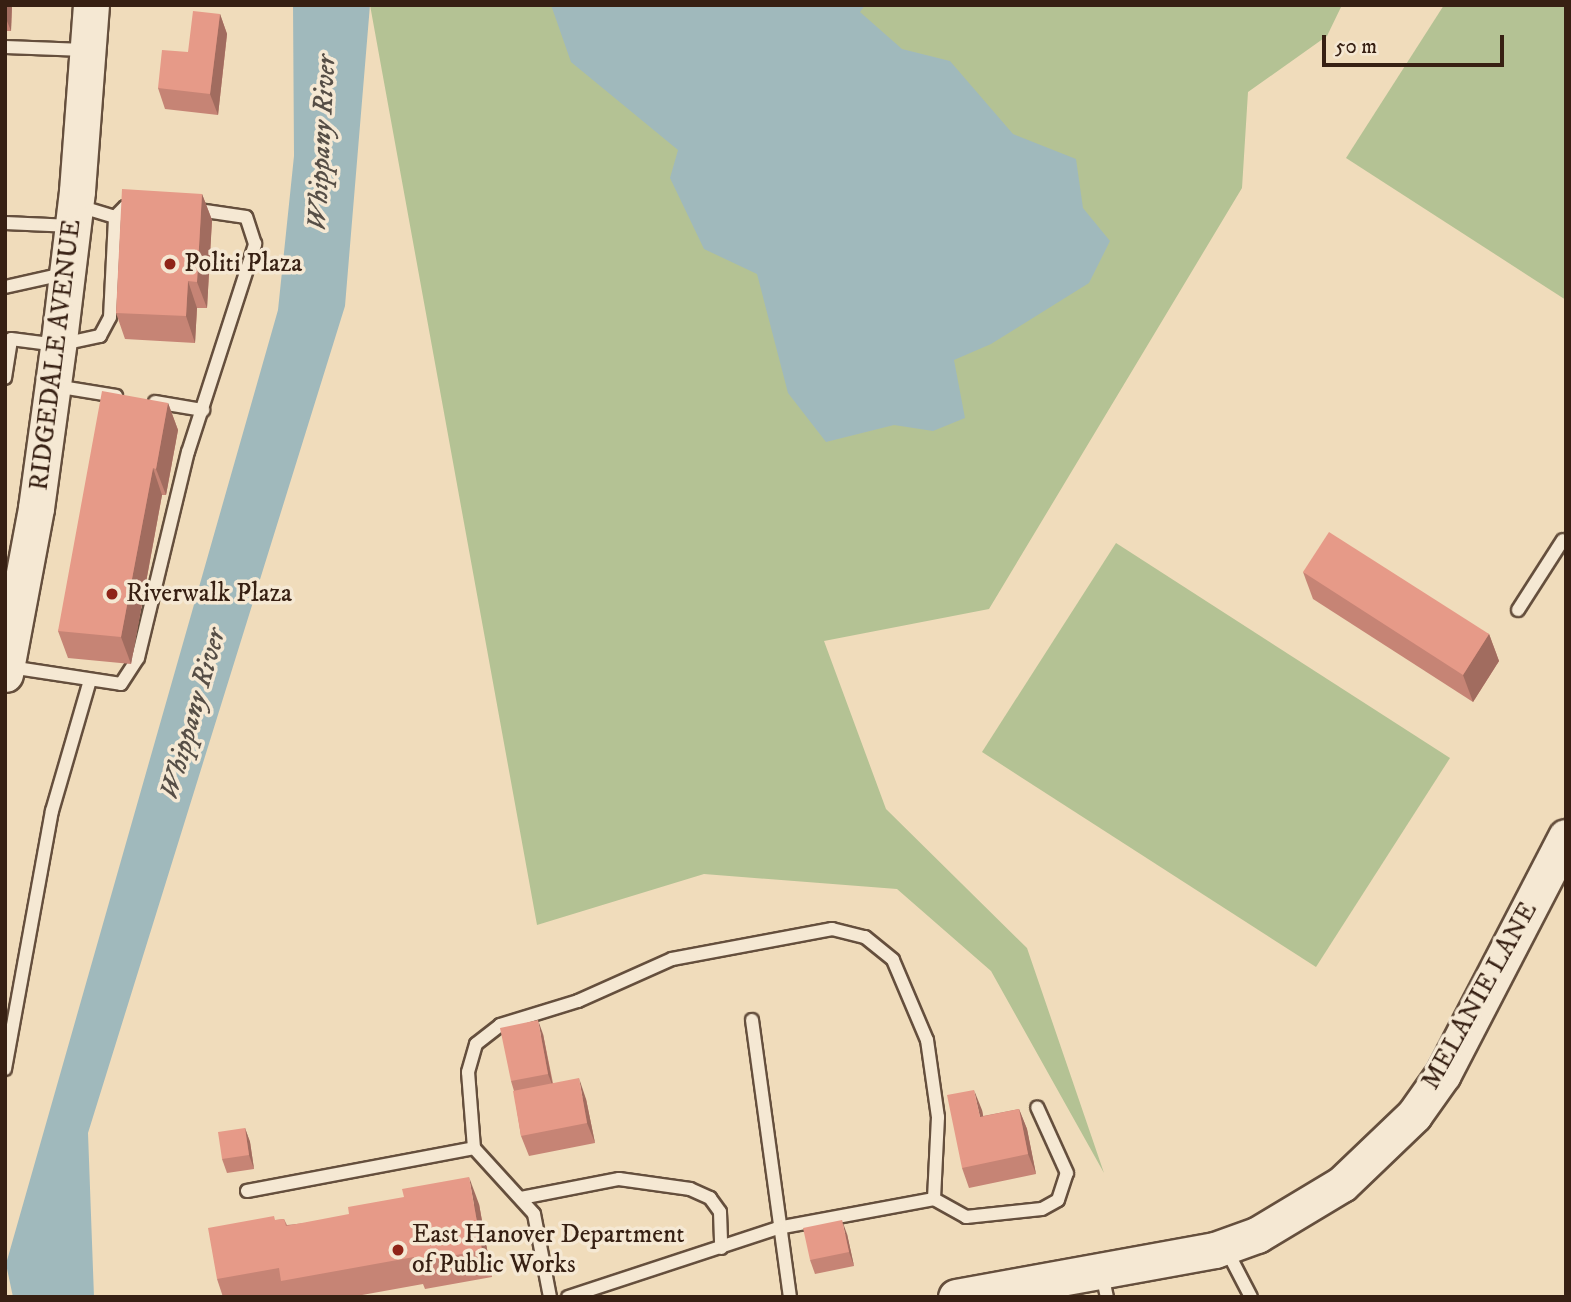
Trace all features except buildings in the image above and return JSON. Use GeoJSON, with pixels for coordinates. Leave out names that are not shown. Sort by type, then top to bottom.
{"type":"FeatureCollection","features":[{"type":"Feature","properties":{"kind":"street","name":"RIDGEDALE AVENUE"},"geometry":{"type":"LineString","coordinates":[[6,670],[11,610],[58,345],[74,216],[87,23]]}},
{"type":"Feature","properties":{"kind":"street","name":"MELANIE LANE"},"geometry":{"type":"LineString","coordinates":[[956,1297],[1104,1284],[1257,1235],[1332,1191],[1377,1154],[1413,1115],[1443,1074],[1566,837]]}},
{"type":"Feature","properties":{"kind":"lane"},"geometry":{"type":"LineString","coordinates":[[5,47],[87,23]]}},
{"type":"Feature","properties":{"kind":"lane"},"geometry":{"type":"LineString","coordinates":[[5,378],[11,339],[58,345],[100,335],[110,317],[116,217],[125,207],[150,207]]}},
{"type":"Feature","properties":{"kind":"lane"},"geometry":{"type":"LineString","coordinates":[[6,670],[121,684],[138,658],[188,452],[256,244],[246,218],[211,209],[174,208]]}},
{"type":"Feature","properties":{"kind":"lane"},"geometry":{"type":"LineString","coordinates":[[5,223],[74,216],[116,217]]}},
{"type":"Feature","properties":{"kind":"lane"},"geometry":{"type":"LineString","coordinates":[[5,287],[67,273]]}},
{"type":"Feature","properties":{"kind":"lane"},"geometry":{"type":"LineString","coordinates":[[52,386],[203,410]]}},
{"type":"Feature","properties":{"kind":"lane"},"geometry":{"type":"LineString","coordinates":[[1518,610],[1562,548]]}},
{"type":"Feature","properties":{"kind":"lane"},"geometry":{"type":"LineString","coordinates":[[5,1069],[52,811],[90,680]]}},
{"type":"Feature","properties":{"kind":"lane"},"geometry":{"type":"LineString","coordinates":[[550,1297],[534,1214],[474,1148],[468,1072],[476,1044],[500,1025],[578,1001],[672,959],[832,929],[865,937],[893,960],[927,1040],[938,1117],[934,1199]]}},
{"type":"Feature","properties":{"kind":"lane"},"geometry":{"type":"LineString","coordinates":[[752,1020],[778,1228],[790,1297]]}},
{"type":"Feature","properties":{"kind":"lane"},"geometry":{"type":"LineString","coordinates":[[568,1297],[778,1228],[934,1199],[966,1216],[1042,1209],[1058,1200],[1067,1173],[1037,1107]]}},
{"type":"Feature","properties":{"kind":"lane"},"geometry":{"type":"LineString","coordinates":[[247,1191],[474,1148]]}},
{"type":"Feature","properties":{"kind":"lane"},"geometry":{"type":"LineString","coordinates":[[522,1198],[619,1180],[690,1189],[710,1198],[719,1212],[720,1248]]}},
{"type":"Feature","properties":{"kind":"lane"},"geometry":{"type":"LineString","coordinates":[[1224,1247],[1251,1297]]}},
{"type":"Feature","properties":{"kind":"green space"},"geometry":{"type":"Polygon","coordinates":[[[370,5],[1342,5],[1327,36],[1248,92],[1242,188],[989,609],[824,641],[886,809],[1027,948],[1104,1173],[991,971],[897,889],[704,874],[537,925],[370,5]]]}},
{"type":"Feature","properties":{"kind":"green space"},"geometry":{"type":"Polygon","coordinates":[[[1444,5],[1566,5],[1566,300],[1346,158],[1444,5]]]}},
{"type":"Feature","properties":{"kind":"green space"},"geometry":{"type":"Polygon","coordinates":[[[1116,543],[1450,758],[1316,967],[982,752],[1116,543]]]}},
{"type":"Feature","properties":{"kind":"water","name":"Whippany River"},"geometry":{"type":"Polygon","coordinates":[[[293,5],[370,5],[345,306],[88,1133],[94,1297],[13,1297],[6,1264],[278,310],[294,156],[293,5]]]}},
{"type":"Feature","properties":{"kind":"water"},"geometry":{"type":"Polygon","coordinates":[[[551,5],[865,5],[860,12],[902,49],[950,61],[1013,134],[1076,159],[1083,208],[1110,241],[1089,283],[991,344],[954,360],[965,418],[933,431],[894,425],[826,442],[788,393],[757,274],[704,249],[670,178],[678,150],[571,62],[551,5]]]}},
{"type":"Feature","properties":{"kind":"place","name":"Politi Plaza"},"geometry":{"type":"Point","coordinates":[170,264]}},
{"type":"Feature","properties":{"kind":"place","name":"Riverwalk Plaza"},"geometry":{"type":"Point","coordinates":[112,594]}},
{"type":"Feature","properties":{"kind":"place","name":"East Hanover Department of Public Works"},"geometry":{"type":"Point","coordinates":[398,1250]}}]}
